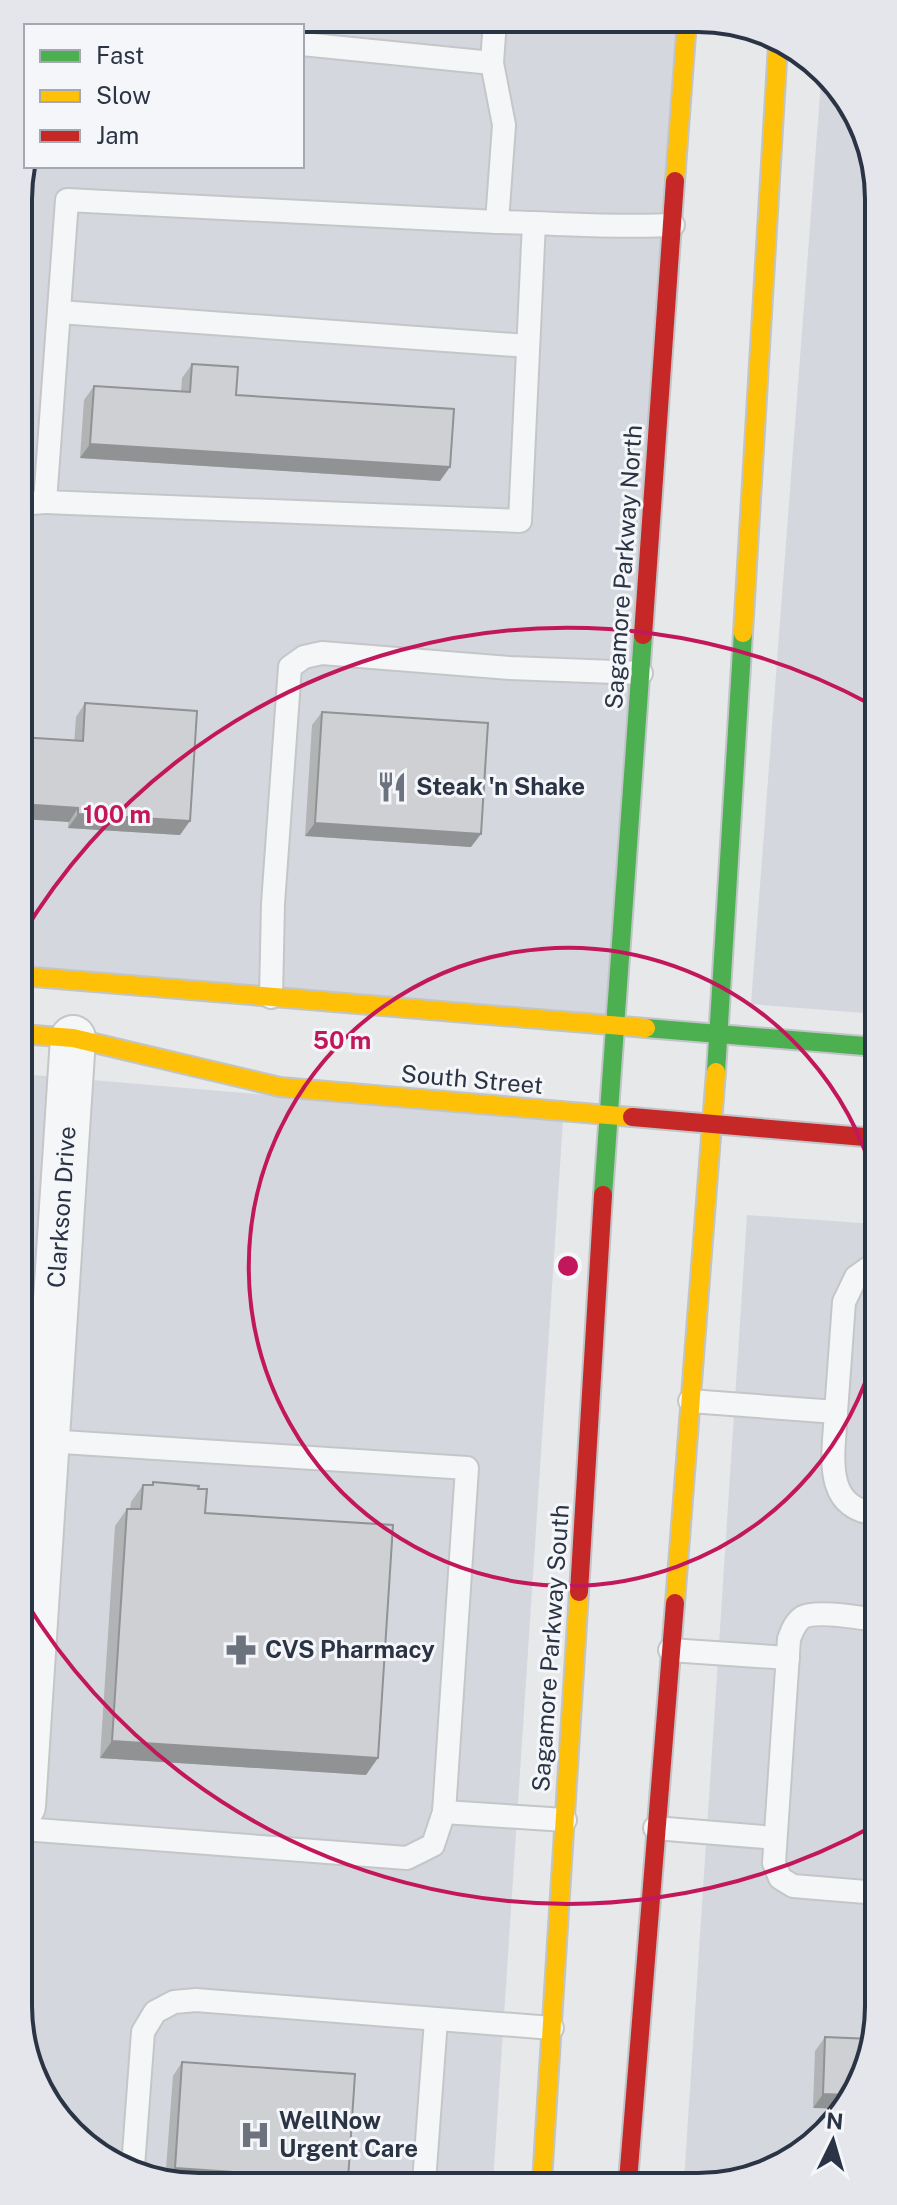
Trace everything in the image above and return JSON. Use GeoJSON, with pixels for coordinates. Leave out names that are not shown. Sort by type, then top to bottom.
{"type":"FeatureCollection","features":[{"type":"Feature","properties":{"kind":"main road","name":"Sagamore Parkway North"},"geometry":{"type":"LineString","coordinates":[[608,1116],[686,32]]}},
{"type":"Feature","properties":{"kind":"main road"},"geometry":{"type":"LineString","coordinates":[[629,2173],[713,1124],[778,52]]}},
{"type":"Feature","properties":{"kind":"main road"},"geometry":{"type":"LineString","coordinates":[[32,977],[865,1046]]}},
{"type":"Feature","properties":{"kind":"main road","name":"South Street"},"geometry":{"type":"LineString","coordinates":[[32,1035],[73,1038],[280,1087],[865,1137]]}},
{"type":"Feature","properties":{"kind":"main road","name":"Sagamore Parkway South"},"geometry":{"type":"LineString","coordinates":[[543,2173],[608,1116]]}},
{"type":"Feature","properties":{"kind":"street","name":"Clarkson Drive"},"geometry":{"type":"LineString","coordinates":[[32,1669],[73,1038]]}},
{"type":"Feature","properties":{"kind":"lane"},"geometry":{"type":"LineString","coordinates":[[494,32],[492,63],[504,125],[497,222]]}},
{"type":"Feature","properties":{"kind":"lane"},"geometry":{"type":"LineString","coordinates":[[304,44],[492,63]]}},
{"type":"Feature","properties":{"kind":"lane"},"geometry":{"type":"LineString","coordinates":[[45,502],[67,200],[625,228],[673,225]]}},
{"type":"Feature","properties":{"kind":"lane"},"geometry":{"type":"LineString","coordinates":[[32,503],[520,521],[534,223]]}},
{"type":"Feature","properties":{"kind":"lane"},"geometry":{"type":"LineString","coordinates":[[59,312],[528,346]]}},
{"type":"Feature","properties":{"kind":"lane"},"geometry":{"type":"LineString","coordinates":[[271,997],[273,904],[290,667],[304,657],[322,653],[510,668],[641,673]]}},
{"type":"Feature","properties":{"kind":"lane"},"geometry":{"type":"LineString","coordinates":[[865,1271],[856,1277],[844,1302],[833,1477],[841,1494],[858,1511],[865,1512]]}},
{"type":"Feature","properties":{"kind":"lane"},"geometry":{"type":"LineString","coordinates":[[690,1401],[836,1412]]}},
{"type":"Feature","properties":{"kind":"lane"},"geometry":{"type":"LineString","coordinates":[[32,1830],[407,1858],[433,1845],[444,1812],[467,1468],[47,1441]]}},
{"type":"Feature","properties":{"kind":"lane"},"geometry":{"type":"LineString","coordinates":[[865,1619],[814,1614],[804,1617],[794,1627],[789,1639],[774,1863],[780,1878],[793,1886],[865,1892]]}},
{"type":"Feature","properties":{"kind":"lane"},"geometry":{"type":"LineString","coordinates":[[670,1650],[788,1658]]}},
{"type":"Feature","properties":{"kind":"lane"},"geometry":{"type":"LineString","coordinates":[[444,1812],[565,1820]]}},
{"type":"Feature","properties":{"kind":"lane"},"geometry":{"type":"LineString","coordinates":[[655,1828],[775,1838]]}},
{"type":"Feature","properties":{"kind":"lane"},"geometry":{"type":"LineString","coordinates":[[134,2159],[143,2032],[155,2012],[174,2002],[196,2000],[552,2028]]}},
{"type":"Feature","properties":{"kind":"lane"},"geometry":{"type":"LineString","coordinates":[[425,2173],[436,2020]]}},
{"type":"Feature","properties":{"kind":"shaded area"},"geometry":{"type":"Polygon","coordinates":[[[304,32],[685,32],[614,1027],[32,977],[32,188],[35,168],[304,168],[304,32]]]}},
{"type":"Feature","properties":{"kind":"shaded area"},"geometry":{"type":"Polygon","coordinates":[[[821,86],[843,115],[864,177],[865,1013],[751,1004],[821,86]]]}},
{"type":"Feature","properties":{"kind":"shaded area"},"geometry":{"type":"Polygon","coordinates":[[[32,1075],[563,1120],[494,2173],[188,2173],[166,2170],[125,2156],[97,2139],[66,2108],[45,2070],[33,2028],[32,1075]]]}},
{"type":"Feature","properties":{"kind":"shaded area"},"geometry":{"type":"Polygon","coordinates":[[[747,1215],[865,1223],[865,2017],[862,2039],[852,2070],[836,2101],[793,2101],[793,2144],[752,2164],[720,2172],[685,2173],[747,1215]]]}},
{"type":"Feature","properties":{"kind":"building"},"geometry":{"type":"Polygon","coordinates":[[[192,364],[238,367],[236,395],[454,409],[450,467],[90,444],[94,386],[190,392],[192,364]]]}},
{"type":"Feature","properties":{"kind":"building"},"geometry":{"type":"Polygon","coordinates":[[[85,703],[197,711],[190,821],[78,814],[78,808],[32,805],[32,738],[83,741],[85,703]]]}},
{"type":"Feature","properties":{"kind":"building","name":"Steak 'n Shake"},"geometry":{"type":"Polygon","coordinates":[[[322,712],[488,723],[481,834],[315,823],[322,712]]]}},
{"type":"Feature","properties":{"kind":"building","name":"CVS Pharmacy"},"geometry":{"type":"Polygon","coordinates":[[[153,1482],[207,1489],[205,1513],[393,1525],[378,1758],[112,1741],[127,1509],[141,1509],[143,1485],[153,1485],[153,1482]]]}},
{"type":"Feature","properties":{"kind":"building"},"geometry":{"type":"Polygon","coordinates":[[[825,2037],[862,2039],[840,2095],[823,2094],[825,2037]]]}},
{"type":"Feature","properties":{"kind":"building","name":"WellNow Urgent Care"},"geometry":{"type":"Polygon","coordinates":[[[182,2062],[355,2074],[348,2173],[247,2173],[175,2168],[182,2062]]]}},
{"type":"Feature","properties":{"kind":"traffic: fast"},"geometry":{"type":"LineString","coordinates":[[716,1072],[743,633]]}},
{"type":"Feature","properties":{"kind":"traffic: fast"},"geometry":{"type":"LineString","coordinates":[[603,1195],[643,635]]}},
{"type":"Feature","properties":{"kind":"traffic: fast"},"geometry":{"type":"LineString","coordinates":[[646,1028],[865,1046]]}},
{"type":"Feature","properties":{"kind":"traffic: slow"},"geometry":{"type":"LineString","coordinates":[[675,181],[686,32]]}},
{"type":"Feature","properties":{"kind":"traffic: slow"},"geometry":{"type":"LineString","coordinates":[[743,633],[778,52]]}},
{"type":"Feature","properties":{"kind":"traffic: slow"},"geometry":{"type":"LineString","coordinates":[[32,977],[646,1028]]}},
{"type":"Feature","properties":{"kind":"traffic: slow"},"geometry":{"type":"LineString","coordinates":[[32,1035],[73,1038],[280,1087],[632,1117]]}},
{"type":"Feature","properties":{"kind":"traffic: slow"},"geometry":{"type":"LineString","coordinates":[[675,1603],[716,1072]]}},
{"type":"Feature","properties":{"kind":"traffic: slow"},"geometry":{"type":"LineString","coordinates":[[543,2173],[579,1592]]}},
{"type":"Feature","properties":{"kind":"traffic: jam"},"geometry":{"type":"LineString","coordinates":[[643,635],[675,181]]}},
{"type":"Feature","properties":{"kind":"traffic: jam"},"geometry":{"type":"LineString","coordinates":[[632,1117],[865,1137]]}},
{"type":"Feature","properties":{"kind":"traffic: jam"},"geometry":{"type":"LineString","coordinates":[[579,1592],[603,1195]]}},
{"type":"Feature","properties":{"kind":"traffic: jam"},"geometry":{"type":"LineString","coordinates":[[629,2173],[675,1603]]}},
{"type":"Feature","properties":{"kind":"place","name":"Steak 'n Shake"},"geometry":{"type":"Point","coordinates":[392,787]}},
{"type":"Feature","properties":{"kind":"place","name":"CVS Pharmacy"},"geometry":{"type":"Point","coordinates":[241,1650]}},
{"type":"Feature","properties":{"kind":"place","name":"WellNow Urgent Care"},"geometry":{"type":"Point","coordinates":[255,2135]}}]}
